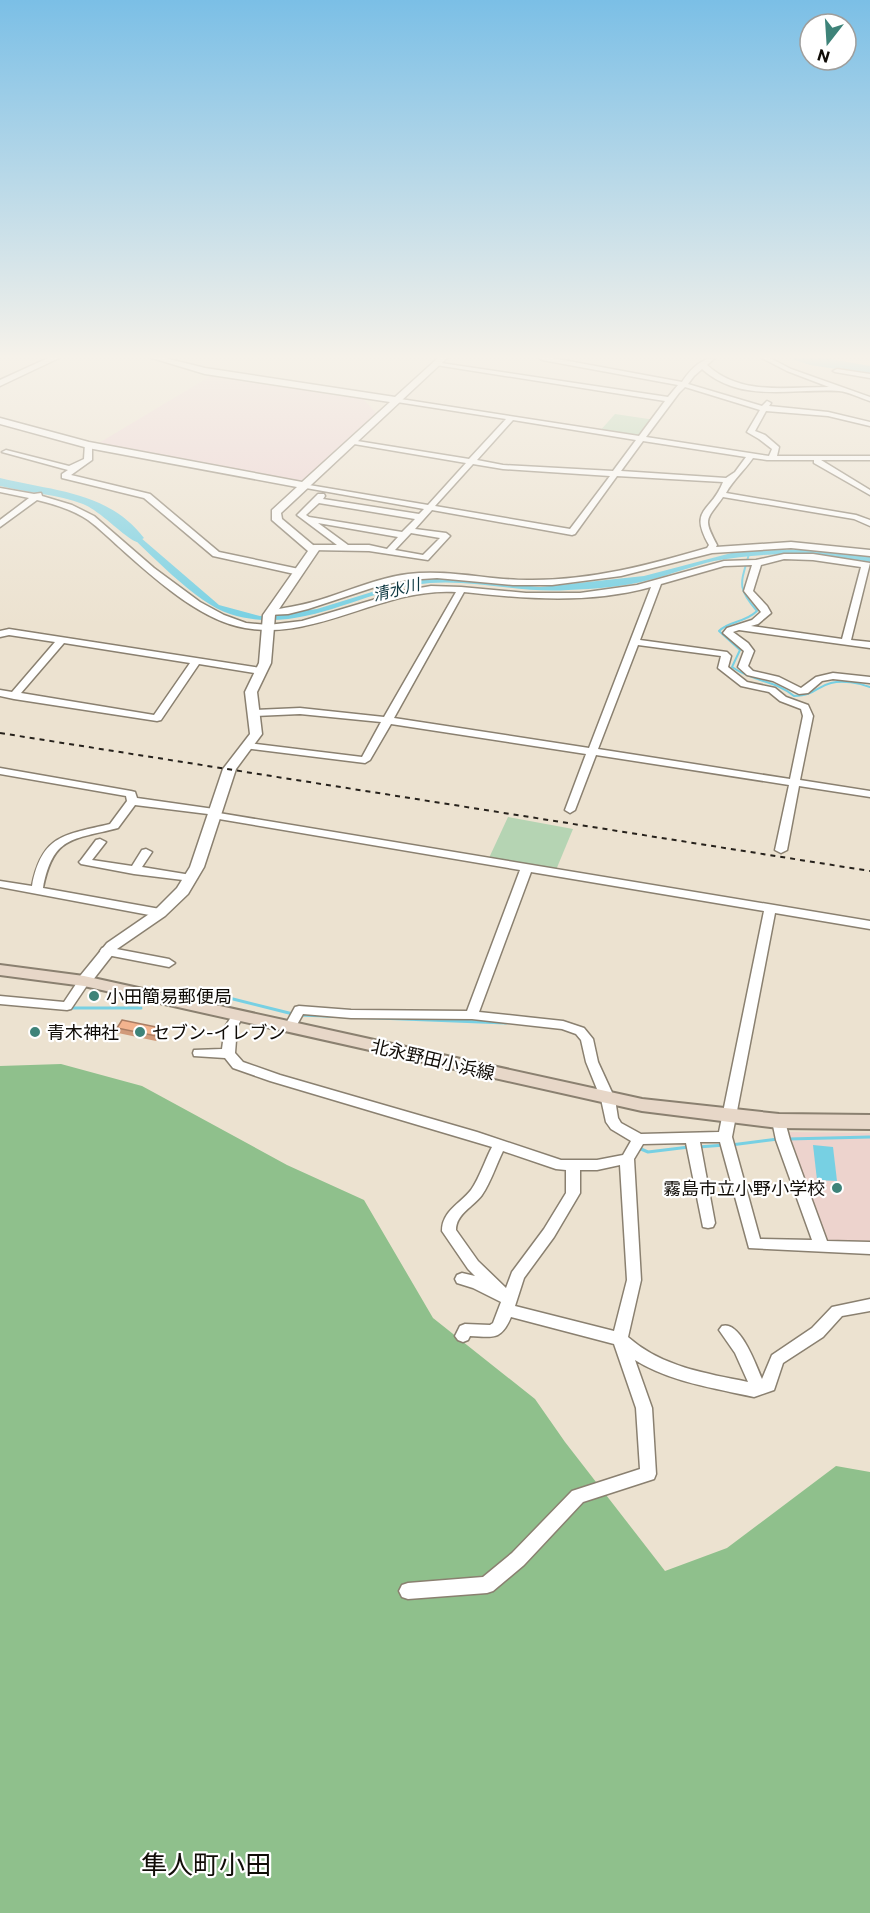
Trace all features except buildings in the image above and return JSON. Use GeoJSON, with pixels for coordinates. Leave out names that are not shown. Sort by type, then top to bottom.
{"type":"FeatureCollection","features":[{"type":"Feature","properties":{"kind":"main road","name":"北永野田小浜線"},"geometry":{"type":"LineString","coordinates":[[0,970],[84,981],[237,1015],[294,1019],[608,1099],[729,1117],[781,1131],[870,1122]]}},
{"type":"Feature","properties":{"kind":"street"},"geometry":{"type":"LineString","coordinates":[[87,463],[88,447]]}},
{"type":"Feature","properties":{"kind":"street"},"geometry":{"type":"LineString","coordinates":[[95,447],[572,532],[635,447]]}},
{"type":"Feature","properties":{"kind":"street"},"geometry":{"type":"LineString","coordinates":[[307,519],[446,536],[425,558],[390,551],[346,548],[314,549],[275,516],[348,447]]}},
{"type":"Feature","properties":{"kind":"street"},"geometry":{"type":"LineString","coordinates":[[384,447],[503,467],[728,480],[738,474],[751,456]]}},
{"type":"Feature","properties":{"kind":"street"},"geometry":{"type":"LineString","coordinates":[[390,551],[483,447]]}},
{"type":"Feature","properties":{"kind":"street"},"geometry":{"type":"LineString","coordinates":[[695,447],[772,458],[870,458]]}},
{"type":"Feature","properties":{"kind":"street"},"geometry":{"type":"LineString","coordinates":[[772,458],[776,449],[774,447]]}},
{"type":"Feature","properties":{"kind":"street"},"geometry":{"type":"LineString","coordinates":[[6,452],[69,468],[87,463]]}},
{"type":"Feature","properties":{"kind":"street"},"geometry":{"type":"LineString","coordinates":[[810,459],[823,463],[870,493]]}},
{"type":"Feature","properties":{"kind":"street"},"geometry":{"type":"LineString","coordinates":[[87,463],[65,476],[147,496],[216,554],[299,572]]}},
{"type":"Feature","properties":{"kind":"street"},"geometry":{"type":"LineString","coordinates":[[711,550],[713,545],[702,525],[703,515],[724,495],[728,480]]}},
{"type":"Feature","properties":{"kind":"street"},"geometry":{"type":"LineString","coordinates":[[0,490],[38,495],[64,503],[91,518],[209,613],[220,618],[269,620],[338,614],[417,590],[549,597],[584,596],[657,583],[740,561],[757,563],[776,557],[803,557],[868,565],[846,642]]}},
{"type":"Feature","properties":{"kind":"street"},"geometry":{"type":"LineString","coordinates":[[328,490],[301,515],[346,548]]}},
{"type":"Feature","properties":{"kind":"street"},"geometry":{"type":"LineString","coordinates":[[0,524],[38,495]]}},
{"type":"Feature","properties":{"kind":"street"},"geometry":{"type":"LineString","coordinates":[[724,495],[856,517],[870,523]]}},
{"type":"Feature","properties":{"kind":"street"},"geometry":{"type":"LineString","coordinates":[[317,500],[421,517]]}},
{"type":"Feature","properties":{"kind":"street"},"geometry":{"type":"LineString","coordinates":[[269,620],[407,577],[456,575],[526,583],[594,580],[653,568],[711,550],[791,545],[870,553]]}},
{"type":"Feature","properties":{"kind":"street"},"geometry":{"type":"LineString","coordinates":[[0,1000],[67,1006],[106,951],[160,913],[191,879],[230,770],[256,734],[251,692],[266,656],[269,620],[314,549]]}},
{"type":"Feature","properties":{"kind":"street"},"geometry":{"type":"LineString","coordinates":[[679,559],[700,571]]}},
{"type":"Feature","properties":{"kind":"street"},"geometry":{"type":"LineString","coordinates":[[757,563],[748,591],[765,613],[755,622],[730,630],[728,633],[745,645],[749,651],[742,664],[750,673],[776,679],[799,691],[804,691],[819,679],[833,676],[870,680]]}},
{"type":"Feature","properties":{"kind":"street"},"geometry":{"type":"LineString","coordinates":[[570,810],[657,583]]}},
{"type":"Feature","properties":{"kind":"street"},"geometry":{"type":"LineString","coordinates":[[248,746],[365,760],[460,592]]}},
{"type":"Feature","properties":{"kind":"street"},"geometry":{"type":"LineString","coordinates":[[741,627],[870,645]]}},
{"type":"Feature","properties":{"kind":"street"},"geometry":{"type":"LineString","coordinates":[[0,634],[9,632],[261,671]]}},
{"type":"Feature","properties":{"kind":"street"},"geometry":{"type":"LineString","coordinates":[[14,696],[61,641]]}},
{"type":"Feature","properties":{"kind":"street"},"geometry":{"type":"LineString","coordinates":[[635,642],[724,654],[723,668],[738,681],[772,690],[783,699],[805,707],[808,716],[781,850]]}},
{"type":"Feature","properties":{"kind":"street"},"geometry":{"type":"LineString","coordinates":[[0,693],[157,718],[195,661]]}},
{"type":"Feature","properties":{"kind":"street"},"geometry":{"type":"LineString","coordinates":[[255,713],[307,711],[387,720],[870,794]]}},
{"type":"Feature","properties":{"kind":"street"},"geometry":{"type":"LineString","coordinates":[[0,771],[131,794],[132,801],[114,826],[66,838],[54,846],[41,869],[37,890]]}},
{"type":"Feature","properties":{"kind":"street"},"geometry":{"type":"LineString","coordinates":[[132,801],[870,925]]}},
{"type":"Feature","properties":{"kind":"street"},"geometry":{"type":"LineString","coordinates":[[100,842],[86,862],[191,879]]}},
{"type":"Feature","properties":{"kind":"street"},"geometry":{"type":"LineString","coordinates":[[134,871],[146,852]]}},
{"type":"Feature","properties":{"kind":"street"},"geometry":{"type":"LineString","coordinates":[[472,1015],[528,867]]}},
{"type":"Feature","properties":{"kind":"street"},"geometry":{"type":"LineString","coordinates":[[0,884],[160,913]]}},
{"type":"Feature","properties":{"kind":"street"},"geometry":{"type":"LineString","coordinates":[[770,908],[729,1117],[728,1143],[754,1244],[870,1248]]}},
{"type":"Feature","properties":{"kind":"street"},"geometry":{"type":"LineString","coordinates":[[106,951],[169,963]]}},
{"type":"Feature","properties":{"kind":"street"},"geometry":{"type":"LineString","coordinates":[[294,1019],[351,1014],[472,1015],[534,1021],[580,1030],[587,1039],[592,1062],[608,1099],[611,1119],[632,1150],[634,1280],[620,1339],[644,1408],[648,1474],[578,1496],[518,1559],[487,1585],[408,1591]]}},
{"type":"Feature","properties":{"kind":"street"},"geometry":{"type":"LineString","coordinates":[[228,1054],[231,1027],[237,1015]]}},
{"type":"Feature","properties":{"kind":"street"},"geometry":{"type":"LineString","coordinates":[[199,1053],[228,1054],[238,1065],[275,1078],[432,1123],[499,1146],[573,1167],[632,1150],[728,1143]]}},
{"type":"Feature","properties":{"kind":"street"},"geometry":{"type":"LineString","coordinates":[[781,1131],[822,1247]]}},
{"type":"Feature","properties":{"kind":"street"},"geometry":{"type":"LineString","coordinates":[[693,1145],[708,1223]]}},
{"type":"Feature","properties":{"kind":"street"},"geometry":{"type":"LineString","coordinates":[[499,1146],[476,1193],[456,1212],[449,1224],[449,1231],[473,1265],[508,1303]]}},
{"type":"Feature","properties":{"kind":"street"},"geometry":{"type":"LineString","coordinates":[[463,1336],[465,1330],[492,1331],[499,1327],[517,1276],[549,1233],[573,1193],[573,1167]]}},
{"type":"Feature","properties":{"kind":"street"},"geometry":{"type":"LineString","coordinates":[[462,1279],[508,1303],[620,1339],[628,1347],[662,1367],[754,1390],[768,1385],[777,1359],[800,1346],[828,1324],[837,1311],[870,1305]]}},
{"type":"Feature","properties":{"kind":"street"},"geometry":{"type":"LineString","coordinates":[[727,1330],[741,1349],[759,1389]]}},
{"type":"Feature","properties":{"kind":"shaded area"},"geometry":{"type":"Polygon","coordinates":[[[101,447],[343,447],[306,483],[101,447]]]}},
{"type":"Feature","properties":{"kind":"shaded area","name":"霧島市立小野小学校"},"geometry":{"type":"Polygon","coordinates":[[[783,1132],[870,1133],[870,1244],[823,1242],[783,1132]]]}},
{"type":"Feature","properties":{"kind":"green space"},"geometry":{"type":"Polygon","coordinates":[[[508,817],[573,829],[556,870],[489,858],[508,817]]]}},
{"type":"Feature","properties":{"kind":"green space"},"geometry":{"type":"Polygon","coordinates":[[[61,1064],[142,1086],[287,1165],[364,1200],[433,1318],[535,1399],[565,1442],[665,1571],[727,1548],[836,1466],[870,1472],[870,1913],[0,1913],[0,1066],[61,1064]]]}},
{"type":"Feature","properties":{"kind":"water"},"geometry":{"type":"Polygon","coordinates":[[[119,519],[219,605],[260,616],[317,609],[414,579],[457,579],[540,587],[644,576],[739,551],[819,549],[870,555],[870,562],[811,555],[753,556],[714,561],[629,584],[578,590],[549,591],[433,583],[391,590],[324,612],[301,617],[278,620],[255,619],[230,614],[187,588],[118,524],[119,519]]]}},
{"type":"Feature","properties":{"kind":"water"},"geometry":{"type":"Polygon","coordinates":[[[813,1145],[833,1147],[837,1181],[817,1180],[813,1145]]]}},
{"type":"Feature","properties":{"kind":"waterway","name":"清水川"},"geometry":{"type":"LineString","coordinates":[[0,482],[88,501],[119,521],[137,538]]}},
{"type":"Feature","properties":{"kind":"waterway"},"geometry":{"type":"LineString","coordinates":[[749,554],[742,584],[746,596],[757,611],[719,631],[740,650],[732,667],[794,696],[811,693],[836,682],[851,682],[870,687]]}},
{"type":"Feature","properties":{"kind":"waterway"},"geometry":{"type":"LineString","coordinates":[[184,993],[221,996],[293,1014]]}},
{"type":"Feature","properties":{"kind":"waterway"},"geometry":{"type":"LineString","coordinates":[[67,1008],[141,1008]]}},
{"type":"Feature","properties":{"kind":"waterway"},"geometry":{"type":"LineString","coordinates":[[300,1015],[506,1023]]}},
{"type":"Feature","properties":{"kind":"waterway"},"geometry":{"type":"LineString","coordinates":[[788,1139],[870,1137]]}},
{"type":"Feature","properties":{"kind":"waterway"},"geometry":{"type":"LineString","coordinates":[[731,1145],[778,1139]]}},
{"type":"Feature","properties":{"kind":"waterway"},"geometry":{"type":"LineString","coordinates":[[698,1147],[725,1145]]}},
{"type":"Feature","properties":{"kind":"waterway"},"geometry":{"type":"LineString","coordinates":[[641,1149],[648,1152],[689,1147]]}},
{"type":"Feature","properties":{"kind":"railway"},"geometry":{"type":"LineString","coordinates":[[0,733],[870,871]]}},
{"type":"Feature","properties":{"kind":"place","name":"小田簡易郵便局"},"geometry":{"type":"Point","coordinates":[94,996]}},
{"type":"Feature","properties":{"kind":"place","name":"青木神社"},"geometry":{"type":"Point","coordinates":[35,1032]}},
{"type":"Feature","properties":{"kind":"place","name":"セブン-イレブン"},"geometry":{"type":"Point","coordinates":[140,1032]}},
{"type":"Feature","properties":{"kind":"place","name":"霧島市立小野小学校"},"geometry":{"type":"Point","coordinates":[837,1188]}},
{"type":"Feature","properties":{"kind":"district","name":"隼人町小田"},"geometry":{"type":"Point","coordinates":[206,1863]}}]}
